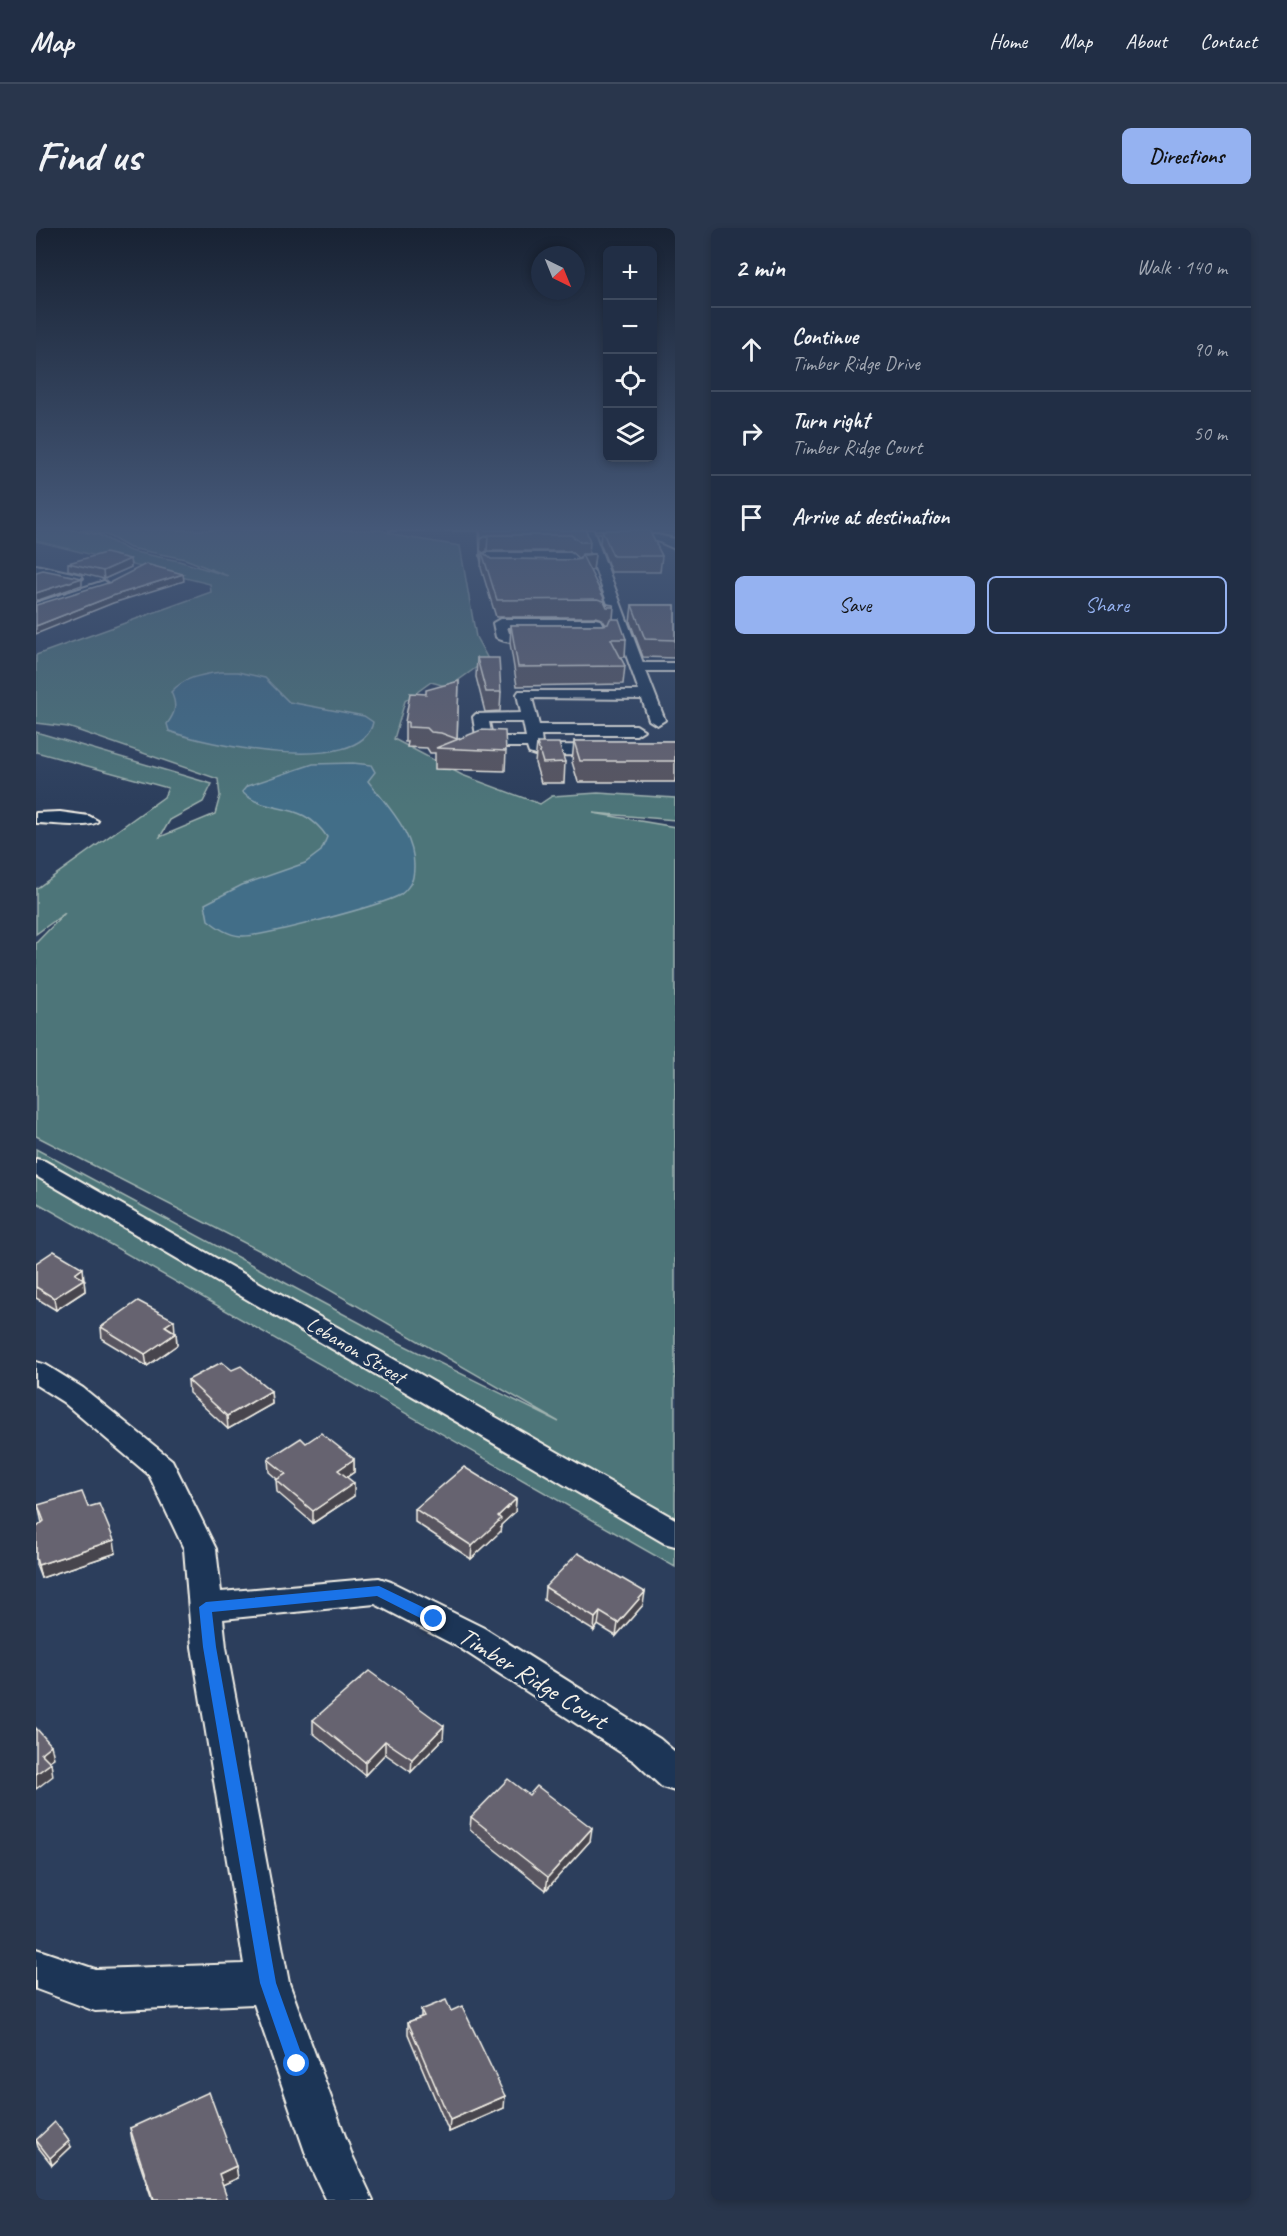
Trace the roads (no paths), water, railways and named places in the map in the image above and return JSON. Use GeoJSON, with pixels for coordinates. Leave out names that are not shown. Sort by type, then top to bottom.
{"type":"FeatureCollection","features":[{"type":"Feature","properties":{"kind":"street"},"geometry":{"type":"LineString","coordinates":[[622,622],[657,720]]}},
{"type":"Feature","properties":{"kind":"street"},"geometry":{"type":"LineString","coordinates":[[500,623],[596,623],[598,631],[601,637],[504,637],[500,623]]}},
{"type":"Feature","properties":{"kind":"street"},"geometry":{"type":"LineString","coordinates":[[598,631],[625,631]]}},
{"type":"Feature","properties":{"kind":"street"},"geometry":{"type":"LineString","coordinates":[[639,667],[675,667]]}},
{"type":"Feature","properties":{"kind":"street"},"geometry":{"type":"LineString","coordinates":[[648,695],[524,694],[535,750],[675,751]]}},
{"type":"Feature","properties":{"kind":"street"},"geometry":{"type":"LineString","coordinates":[[636,730],[639,725],[657,720],[674,722]]}},
{"type":"Feature","properties":{"kind":"street"},"geometry":{"type":"LineString","coordinates":[[532,730],[636,730],[651,739],[675,740]]}},
{"type":"Feature","properties":{"kind":"street"},"geometry":{"type":"LineString","coordinates":[[36,818],[60,817],[89,821]]}},
{"type":"Feature","properties":{"kind":"street","name":"Lebanon Street"},"geometry":{"type":"LineString","coordinates":[[36,1166],[675,1534]]}},
{"type":"Feature","properties":{"kind":"street"},"geometry":{"type":"LineString","coordinates":[[36,1371],[73,1395],[161,1468],[200,1549],[209,1647],[268,1983],[333,2166],[350,2200]]}},
{"type":"Feature","properties":{"kind":"street","name":"Timber Ridge Court"},"geometry":{"type":"LineString","coordinates":[[206,1607],[379,1591],[472,1638],[647,1750],[675,1774]]}},
{"type":"Feature","properties":{"kind":"street"},"geometry":{"type":"LineString","coordinates":[[36,1969],[95,1990],[268,1983]]}},
{"type":"Feature","properties":{"kind":"water"},"geometry":{"type":"Polygon","coordinates":[[[220,672],[238,672],[265,678],[289,702],[364,716],[373,722],[363,739],[342,749],[313,753],[246,749],[169,731],[167,724],[175,708],[171,692],[187,680],[220,672]]]}},
{"type":"Feature","properties":{"kind":"water"},"geometry":{"type":"Polygon","coordinates":[[[313,764],[371,765],[375,772],[368,781],[394,814],[408,837],[414,863],[412,879],[406,890],[389,900],[370,906],[294,927],[252,935],[232,934],[208,920],[205,904],[242,885],[305,863],[321,851],[327,837],[307,817],[252,800],[242,792],[247,786],[313,764]]]}}]}
